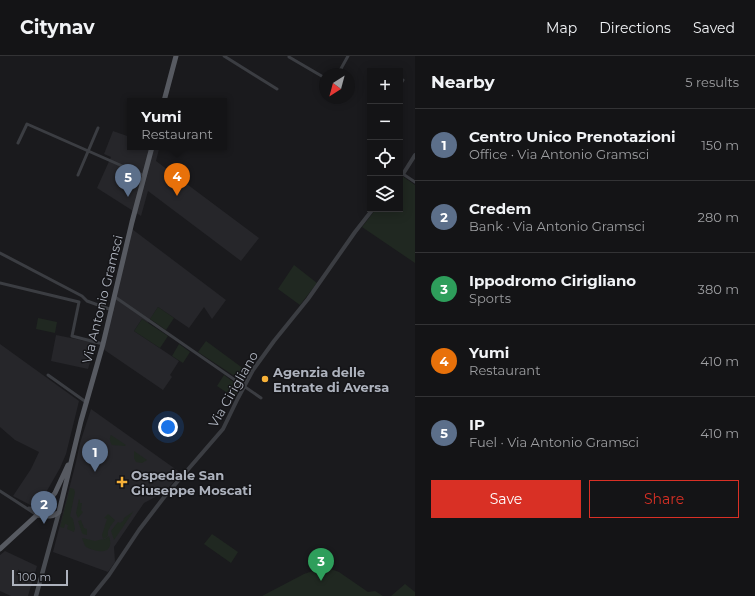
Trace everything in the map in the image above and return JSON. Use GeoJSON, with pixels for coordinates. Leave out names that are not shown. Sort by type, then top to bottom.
{"type":"FeatureCollection","features":[{"type":"Feature","properties":{"kind":"main road"},"geometry":{"type":"LineString","coordinates":[[165,98],[176,56]]}},
{"type":"Feature","properties":{"kind":"main road","name":"Via Antonio Gramsci"},"geometry":{"type":"LineString","coordinates":[[59,512],[86,402],[112,310],[132,222],[151,150]]}},
{"type":"Feature","properties":{"kind":"main road","name":"Via Antonio Gramsci"},"geometry":{"type":"LineString","coordinates":[[0,549],[37,514],[56,493],[72,456]]}},
{"type":"Feature","properties":{"kind":"main road"},"geometry":{"type":"LineString","coordinates":[[56,493],[63,496]]}},
{"type":"Feature","properties":{"kind":"main road"},"geometry":{"type":"LineString","coordinates":[[48,501],[47,512],[55,526]]}},
{"type":"Feature","properties":{"kind":"main road"},"geometry":{"type":"LineString","coordinates":[[37,514],[49,516],[59,512]]}},
{"type":"Feature","properties":{"kind":"main road"},"geometry":{"type":"LineString","coordinates":[[36,596],[59,512]]}},
{"type":"Feature","properties":{"kind":"street"},"geometry":{"type":"LineString","coordinates":[[224,56],[277,89]]}},
{"type":"Feature","properties":{"kind":"street"},"geometry":{"type":"LineString","coordinates":[[289,56],[319,74]]}},
{"type":"Feature","properties":{"kind":"street"},"geometry":{"type":"LineString","coordinates":[[341,68],[348,56]]}},
{"type":"Feature","properties":{"kind":"street"},"geometry":{"type":"LineString","coordinates":[[18,143],[27,124],[145,176]]}},
{"type":"Feature","properties":{"kind":"street"},"geometry":{"type":"LineString","coordinates":[[78,175],[98,128]]}},
{"type":"Feature","properties":{"kind":"street"},"geometry":{"type":"LineString","coordinates":[[403,170],[415,155]]}},
{"type":"Feature","properties":{"kind":"street"},"geometry":{"type":"LineString","coordinates":[[403,174],[415,182]]}},
{"type":"Feature","properties":{"kind":"street","name":"Via Cirigliano"},"geometry":{"type":"LineString","coordinates":[[92,596],[165,496],[223,428],[257,364],[308,299],[371,212]]}},
{"type":"Feature","properties":{"kind":"street"},"geometry":{"type":"LineString","coordinates":[[0,253],[82,296],[87,301],[112,310]]}},
{"type":"Feature","properties":{"kind":"street"},"geometry":{"type":"LineString","coordinates":[[0,283],[79,302],[72,336],[103,344]]}},
{"type":"Feature","properties":{"kind":"street"},"geometry":{"type":"LineString","coordinates":[[115,297],[261,398]]}},
{"type":"Feature","properties":{"kind":"street"},"geometry":{"type":"LineString","coordinates":[[48,375],[86,402]]}},
{"type":"Feature","properties":{"kind":"street"},"geometry":{"type":"LineString","coordinates":[[0,491],[37,514]]}},
{"type":"Feature","properties":{"kind":"street"},"geometry":{"type":"LineString","coordinates":[[25,507],[38,509],[48,501]]}},
{"type":"Feature","properties":{"kind":"shaded area"},"geometry":{"type":"Polygon","coordinates":[[[113,131],[127,136],[127,150],[159,150],[156,161],[259,238],[241,261],[148,191],[141,216],[97,188],[111,157],[104,154],[113,131]]]}},
{"type":"Feature","properties":{"kind":"shaded area"},"geometry":{"type":"Polygon","coordinates":[[[403,177],[415,185],[415,263],[362,227],[374,212],[403,212],[403,177]]]}},
{"type":"Feature","properties":{"kind":"shaded area"},"geometry":{"type":"Polygon","coordinates":[[[132,229],[226,300],[212,319],[204,307],[189,328],[158,307],[148,323],[142,319],[134,331],[179,361],[170,375],[172,377],[163,390],[103,349],[132,229]]]}},
{"type":"Feature","properties":{"kind":"shaded area"},"geometry":{"type":"Polygon","coordinates":[[[294,265],[317,283],[300,305],[278,289],[294,265]]]}},
{"type":"Feature","properties":{"kind":"shaded area"},"geometry":{"type":"Polygon","coordinates":[[[158,307],[174,318],[166,330],[150,319],[158,307]]]}},
{"type":"Feature","properties":{"kind":"shaded area"},"geometry":{"type":"Polygon","coordinates":[[[38,318],[57,322],[55,333],[36,329],[38,318]]]}},
{"type":"Feature","properties":{"kind":"shaded area"},"geometry":{"type":"Polygon","coordinates":[[[142,319],[168,336],[160,348],[134,331],[142,319]]]}},
{"type":"Feature","properties":{"kind":"shaded area"},"geometry":{"type":"Polygon","coordinates":[[[56,335],[96,343],[88,369],[51,361],[56,335]]]}},
{"type":"Feature","properties":{"kind":"shaded area"},"geometry":{"type":"Polygon","coordinates":[[[206,341],[248,372],[242,381],[198,352],[206,341]]]}},
{"type":"Feature","properties":{"kind":"shaded area"},"geometry":{"type":"Polygon","coordinates":[[[0,344],[79,401],[66,454],[60,468],[36,508],[13,496],[31,469],[39,452],[15,440],[0,427],[0,344]]]}},
{"type":"Feature","properties":{"kind":"shaded area"},"geometry":{"type":"Polygon","coordinates":[[[179,344],[190,352],[183,363],[172,356],[179,344]]]}},
{"type":"Feature","properties":{"kind":"shaded area"},"geometry":{"type":"Polygon","coordinates":[[[224,375],[240,387],[235,398],[217,386],[224,375]]]}},
{"type":"Feature","properties":{"kind":"shaded area","name":"Ospedale San Giuseppe Moscati"},"geometry":{"type":"Polygon","coordinates":[[[91,409],[181,473],[164,493],[162,492],[144,503],[114,547],[115,562],[108,572],[53,552],[80,443],[91,409]]]}},
{"type":"Feature","properties":{"kind":"shaded area"},"geometry":{"type":"Polygon","coordinates":[[[111,435],[126,445],[112,445],[110,440],[111,435]]]}},
{"type":"Feature","properties":{"kind":"shaded area"},"geometry":{"type":"Polygon","coordinates":[[[134,451],[147,460],[142,463],[136,462],[134,458],[134,451]]]}},
{"type":"Feature","properties":{"kind":"shaded area"},"geometry":{"type":"Polygon","coordinates":[[[70,488],[74,489],[75,492],[70,516],[73,519],[75,529],[74,532],[67,529],[68,525],[65,524],[64,528],[60,527],[70,488]]]}},
{"type":"Feature","properties":{"kind":"shaded area"},"geometry":{"type":"Polygon","coordinates":[[[79,499],[80,503],[82,503],[81,510],[83,512],[78,518],[76,513],[79,499]]]}},
{"type":"Feature","properties":{"kind":"shaded area"},"geometry":{"type":"Polygon","coordinates":[[[134,511],[114,540],[111,531],[118,522],[120,523],[123,521],[124,518],[134,511]]]}},
{"type":"Feature","properties":{"kind":"shaded area"},"geometry":{"type":"Polygon","coordinates":[[[108,514],[115,520],[109,528],[108,536],[103,539],[102,535],[107,519],[104,518],[108,514]]]}},
{"type":"Feature","properties":{"kind":"shaded area"},"geometry":{"type":"Polygon","coordinates":[[[81,520],[84,528],[87,529],[87,535],[82,533],[78,521],[81,520]]]}},
{"type":"Feature","properties":{"kind":"shaded area"},"geometry":{"type":"Polygon","coordinates":[[[212,534],[238,552],[231,563],[204,544],[212,534]]]}},
{"type":"Feature","properties":{"kind":"shaded area"},"geometry":{"type":"Polygon","coordinates":[[[109,536],[110,547],[104,551],[86,547],[82,538],[95,541],[105,539],[109,536]]]}},
{"type":"Feature","properties":{"kind":"shaded area"},"geometry":{"type":"Polygon","coordinates":[[[5,551],[37,566],[28,596],[11,596],[0,591],[0,555],[5,551]]]}},
{"type":"Feature","properties":{"kind":"shaded area"},"geometry":{"type":"Polygon","coordinates":[[[325,567],[339,572],[368,592],[375,591],[383,596],[262,596],[304,574],[325,567]]]}},
{"type":"Feature","properties":{"kind":"shaded area"},"geometry":{"type":"Polygon","coordinates":[[[405,584],[415,592],[415,596],[391,596],[405,584]]]}},
{"type":"Feature","properties":{"kind":"place","name":"Yumi"},"geometry":{"type":"Point","coordinates":[177,196]}},
{"type":"Feature","properties":{"kind":"place","name":"IP"},"geometry":{"type":"Point","coordinates":[128,197]}},
{"type":"Feature","properties":{"kind":"place","name":"Agenzia delle Entrate di Aversa"},"geometry":{"type":"Point","coordinates":[265,379]}},
{"type":"Feature","properties":{"kind":"place","name":"Centro Unico Prenotazioni"},"geometry":{"type":"Point","coordinates":[95,472]}},
{"type":"Feature","properties":{"kind":"place","name":"Ospedale San Giuseppe Moscati"},"geometry":{"type":"Point","coordinates":[122,482]}},
{"type":"Feature","properties":{"kind":"place","name":"Credem"},"geometry":{"type":"Point","coordinates":[44,524]}},
{"type":"Feature","properties":{"kind":"place","name":"Ippodromo Cirigliano"},"geometry":{"type":"Point","coordinates":[321,581]}}]}
